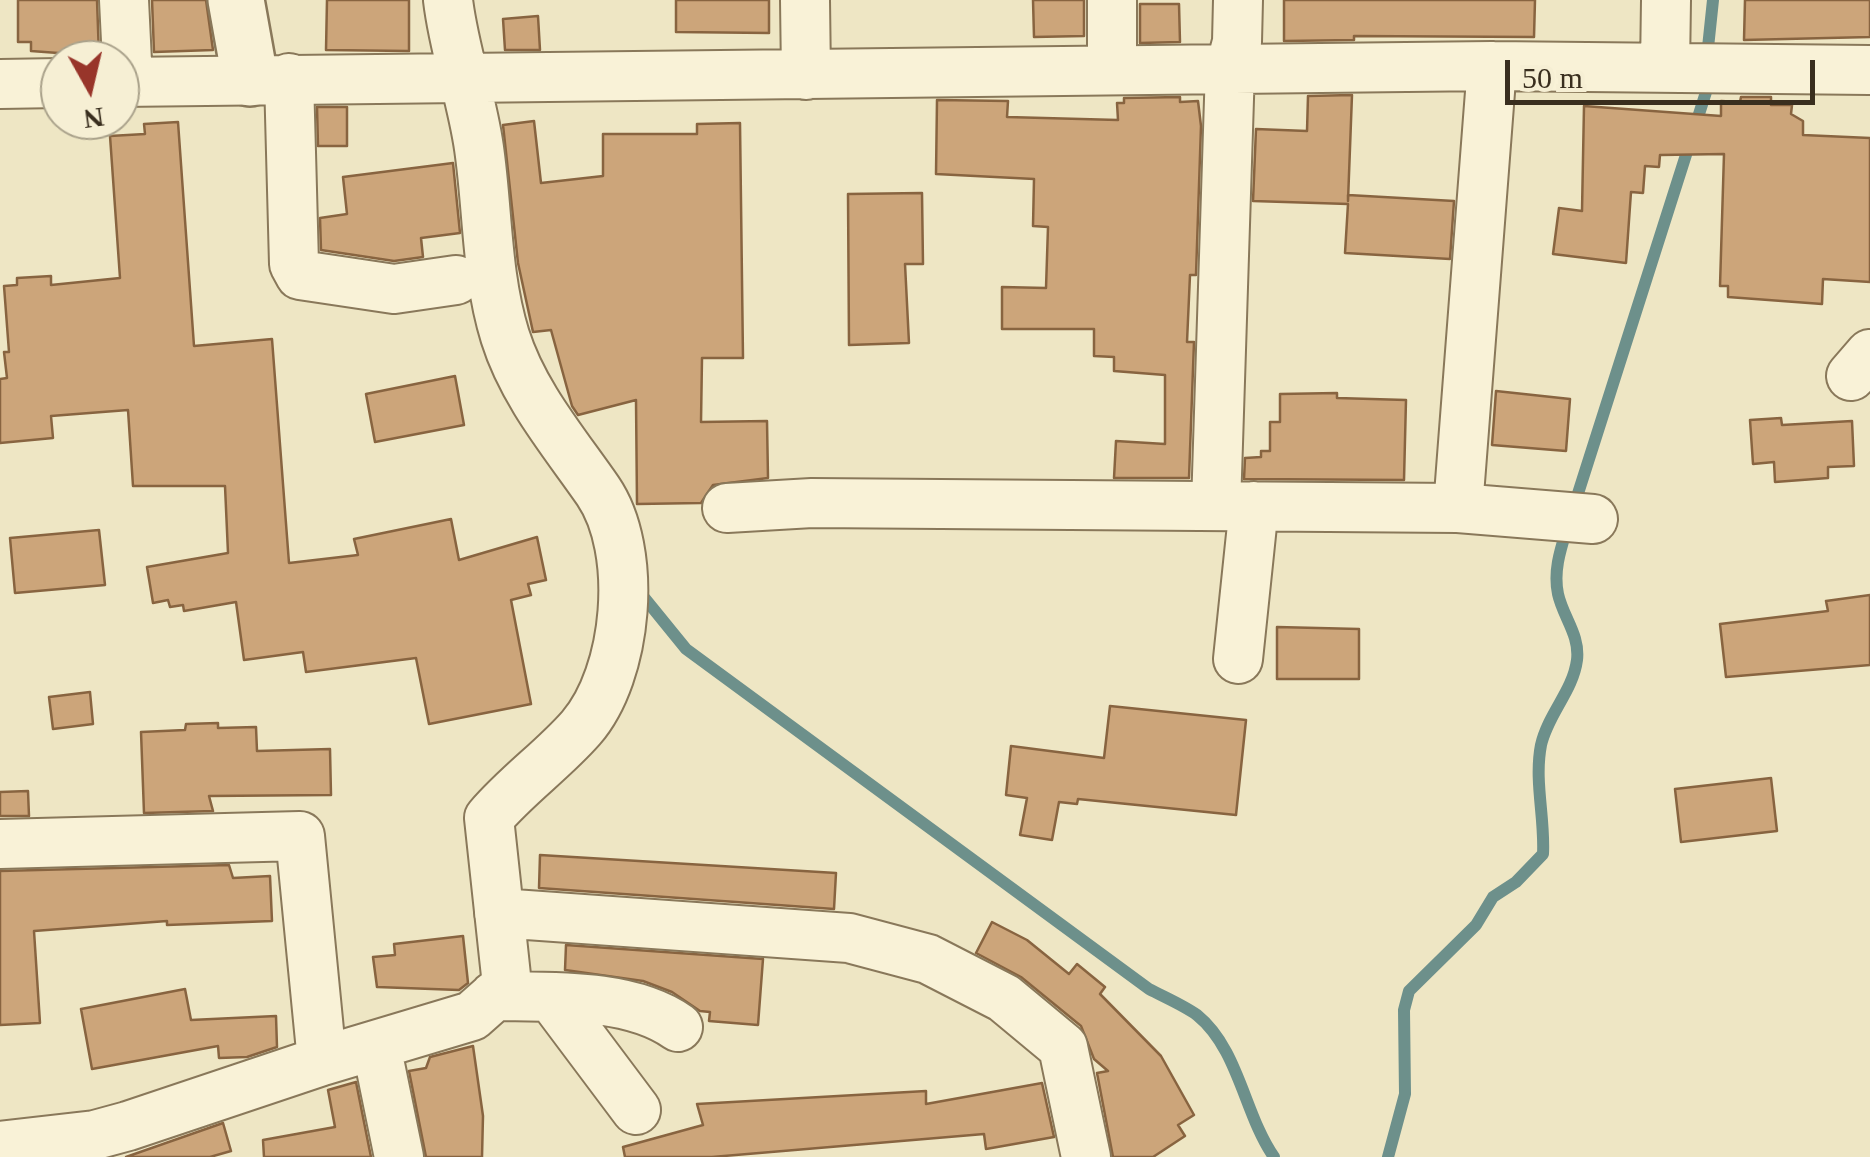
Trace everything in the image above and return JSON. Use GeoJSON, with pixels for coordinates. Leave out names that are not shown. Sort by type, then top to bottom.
{"type":"FeatureCollection","features":[{"type":"Feature","properties":{"kind":"street"},"geometry":{"type":"LineString","coordinates":[[124,0],[124,40]]}},
{"type":"Feature","properties":{"kind":"street"},"geometry":{"type":"LineString","coordinates":[[236,0],[269,78],[294,264],[300,276],[394,290],[456,280]]}},
{"type":"Feature","properties":{"kind":"street"},"geometry":{"type":"LineString","coordinates":[[0,1146],[96,1146],[322,1060],[472,1016],[507,985],[489,818],[583,726],[600,702],[618,644],[622,577],[601,495],[530,393],[505,334],[489,257],[479,148],[446,78],[454,46],[448,0]]}},
{"type":"Feature","properties":{"kind":"street"},"geometry":{"type":"LineString","coordinates":[[805,0],[806,75]]}},
{"type":"Feature","properties":{"kind":"street"},"geometry":{"type":"LineString","coordinates":[[1112,0],[1112,70]]}},
{"type":"Feature","properties":{"kind":"street"},"geometry":{"type":"LineString","coordinates":[[1238,0],[1237,42],[1230,68],[1238,659]]}},
{"type":"Feature","properties":{"kind":"street"},"geometry":{"type":"LineString","coordinates":[[1666,0],[1693,69]]}},
{"type":"Feature","properties":{"kind":"street"},"geometry":{"type":"LineString","coordinates":[[140,82],[1492,66],[1870,70]]}},
{"type":"Feature","properties":{"kind":"street"},"geometry":{"type":"LineString","coordinates":[[1458,508],[1492,66]]}},
{"type":"Feature","properties":{"kind":"street"},"geometry":{"type":"LineString","coordinates":[[0,84],[40,83]]}},
{"type":"Feature","properties":{"kind":"street"},"geometry":{"type":"LineString","coordinates":[[727,508],[812,503],[1458,508],[1592,519]]}},
{"type":"Feature","properties":{"kind":"street"},"geometry":{"type":"LineString","coordinates":[[0,844],[300,836],[322,1060]]}},
{"type":"Feature","properties":{"kind":"street"},"geometry":{"type":"LineString","coordinates":[[499,913],[850,938],[928,959],[1004,998],[1064,1047],[1086,1157]]}},
{"type":"Feature","properties":{"kind":"street"},"geometry":{"type":"LineString","coordinates":[[494,996],[552,998],[655,1011],[678,1027]]}},
{"type":"Feature","properties":{"kind":"street"},"geometry":{"type":"LineString","coordinates":[[552,998],[636,1110]]}},
{"type":"Feature","properties":{"kind":"street"},"geometry":{"type":"LineString","coordinates":[[376,1045],[399,1157]]}},
{"type":"Feature","properties":{"kind":"building"},"geometry":{"type":"Polygon","coordinates":[[[18,0],[97,0],[98,40],[40,40],[40,52],[31,51],[31,42],[18,42],[18,0]]]}},
{"type":"Feature","properties":{"kind":"building"},"geometry":{"type":"Polygon","coordinates":[[[152,0],[206,0],[213,50],[154,52],[152,0]]]}},
{"type":"Feature","properties":{"kind":"building"},"geometry":{"type":"Polygon","coordinates":[[[327,0],[409,0],[409,51],[326,50],[327,0]]]}},
{"type":"Feature","properties":{"kind":"building"},"geometry":{"type":"Polygon","coordinates":[[[676,0],[769,0],[769,33],[676,32],[676,0]]]}},
{"type":"Feature","properties":{"kind":"building"},"geometry":{"type":"Polygon","coordinates":[[[1033,0],[1084,0],[1084,36],[1034,37],[1033,0]]]}},
{"type":"Feature","properties":{"kind":"building"},"geometry":{"type":"Polygon","coordinates":[[[1284,0],[1535,0],[1534,37],[1354,36],[1354,40],[1284,41],[1284,0]]]}},
{"type":"Feature","properties":{"kind":"building"},"geometry":{"type":"Polygon","coordinates":[[[1745,0],[1870,0],[1870,37],[1744,40],[1745,0]]]}},
{"type":"Feature","properties":{"kind":"building"},"geometry":{"type":"Polygon","coordinates":[[[1140,4],[1179,4],[1180,42],[1140,43],[1140,4]]]}},
{"type":"Feature","properties":{"kind":"building"},"geometry":{"type":"Polygon","coordinates":[[[538,16],[540,50],[505,50],[503,19],[538,16]]]}},
{"type":"Feature","properties":{"kind":"building"},"geometry":{"type":"Polygon","coordinates":[[[1352,95],[1348,195],[1454,201],[1450,259],[1345,253],[1348,204],[1253,201],[1256,129],[1307,131],[1308,96],[1352,95]]]}},
{"type":"Feature","properties":{"kind":"building"},"geometry":{"type":"Polygon","coordinates":[[[1180,97],[1180,102],[1198,101],[1201,126],[1196,275],[1190,275],[1187,342],[1194,342],[1189,478],[1114,478],[1116,441],[1165,444],[1165,375],[1114,371],[1114,357],[1094,356],[1094,329],[1002,329],[1002,287],[1046,288],[1048,227],[1033,226],[1034,179],[936,174],[937,100],[1008,101],[1007,117],[1118,120],[1117,103],[1124,103],[1124,98],[1180,97]]]}},
{"type":"Feature","properties":{"kind":"building"},"geometry":{"type":"Polygon","coordinates":[[[1741,97],[1771,97],[1771,105],[1792,105],[1791,114],[1803,121],[1803,135],[1870,138],[1870,282],[1823,279],[1822,304],[1728,297],[1728,286],[1720,286],[1724,154],[1660,155],[1659,167],[1645,166],[1643,193],[1631,192],[1626,263],[1553,254],[1559,208],[1582,211],[1584,106],[1721,116],[1721,101],[1740,102],[1741,97]]]}},
{"type":"Feature","properties":{"kind":"building"},"geometry":{"type":"Polygon","coordinates":[[[317,107],[347,107],[347,146],[318,146],[317,107]]]}},
{"type":"Feature","properties":{"kind":"building"},"geometry":{"type":"Polygon","coordinates":[[[534,121],[541,183],[603,176],[603,134],[697,134],[697,124],[740,123],[743,358],[702,358],[701,422],[767,421],[768,478],[713,485],[701,503],[637,504],[636,400],[578,415],[572,406],[551,330],[533,332],[518,263],[503,125],[534,121]]]}},
{"type":"Feature","properties":{"kind":"building"},"geometry":{"type":"Polygon","coordinates":[[[178,122],[194,346],[272,339],[289,563],[358,555],[354,539],[451,519],[459,560],[537,537],[546,580],[528,584],[531,595],[511,600],[531,704],[429,724],[416,658],[306,672],[303,652],[244,660],[236,602],[184,611],[183,605],[170,607],[168,600],[153,603],[147,567],[228,553],[225,486],[133,486],[128,410],[51,416],[53,438],[0,443],[0,379],[7,378],[4,352],[9,352],[4,286],[17,285],[17,278],[51,276],[51,285],[120,278],[110,140],[140,140],[140,134],[145,134],[144,124],[178,122]]]}},
{"type":"Feature","properties":{"kind":"building"},"geometry":{"type":"Polygon","coordinates":[[[453,163],[460,233],[421,238],[423,257],[394,261],[321,250],[320,218],[347,214],[343,177],[453,163]]]}},
{"type":"Feature","properties":{"kind":"building"},"geometry":{"type":"Polygon","coordinates":[[[922,193],[923,264],[905,264],[909,343],[849,345],[848,194],[922,193]]]}},
{"type":"Feature","properties":{"kind":"building"},"geometry":{"type":"Polygon","coordinates":[[[455,376],[464,425],[375,442],[366,394],[455,376]]]}},
{"type":"Feature","properties":{"kind":"building"},"geometry":{"type":"Polygon","coordinates":[[[1496,391],[1570,399],[1566,451],[1492,445],[1496,391]]]}},
{"type":"Feature","properties":{"kind":"building"},"geometry":{"type":"Polygon","coordinates":[[[1337,393],[1337,398],[1406,400],[1404,480],[1244,479],[1245,458],[1261,457],[1261,451],[1270,451],[1270,422],[1280,422],[1280,394],[1337,393]]]}},
{"type":"Feature","properties":{"kind":"building"},"geometry":{"type":"Polygon","coordinates":[[[1781,418],[1782,425],[1852,421],[1854,466],[1828,467],[1828,478],[1775,482],[1774,462],[1753,464],[1750,420],[1781,418]]]}},
{"type":"Feature","properties":{"kind":"building"},"geometry":{"type":"Polygon","coordinates":[[[99,530],[105,585],[15,593],[10,538],[99,530]]]}},
{"type":"Feature","properties":{"kind":"building"},"geometry":{"type":"Polygon","coordinates":[[[1870,595],[1870,665],[1726,677],[1720,624],[1828,611],[1826,601],[1870,595]]]}},
{"type":"Feature","properties":{"kind":"building"},"geometry":{"type":"Polygon","coordinates":[[[1277,627],[1359,629],[1359,679],[1277,679],[1277,627]]]}},
{"type":"Feature","properties":{"kind":"building"},"geometry":{"type":"Polygon","coordinates":[[[90,692],[93,724],[53,729],[49,697],[90,692]]]}},
{"type":"Feature","properties":{"kind":"building"},"geometry":{"type":"Polygon","coordinates":[[[1110,706],[1246,720],[1236,815],[1078,799],[1077,804],[1059,802],[1052,840],[1020,835],[1027,798],[1006,795],[1011,746],[1104,758],[1110,706]]]}},
{"type":"Feature","properties":{"kind":"building"},"geometry":{"type":"Polygon","coordinates":[[[218,723],[218,728],[256,727],[257,751],[330,749],[331,795],[209,796],[213,811],[144,813],[141,732],[185,730],[186,724],[218,723]]]}},
{"type":"Feature","properties":{"kind":"building"},"geometry":{"type":"Polygon","coordinates":[[[1771,778],[1777,831],[1681,842],[1675,789],[1771,778]]]}},
{"type":"Feature","properties":{"kind":"building"},"geometry":{"type":"Polygon","coordinates":[[[28,791],[29,816],[0,816],[0,792],[28,791]]]}},
{"type":"Feature","properties":{"kind":"building"},"geometry":{"type":"Polygon","coordinates":[[[540,855],[836,873],[834,909],[539,888],[540,855]]]}},
{"type":"Feature","properties":{"kind":"building"},"geometry":{"type":"Polygon","coordinates":[[[229,865],[233,878],[270,876],[272,921],[167,925],[167,921],[34,931],[40,1023],[0,1025],[0,871],[229,865]]]}},
{"type":"Feature","properties":{"kind":"building"},"geometry":{"type":"Polygon","coordinates":[[[992,922],[1027,940],[1069,974],[1077,964],[1105,987],[1100,994],[1161,1056],[1194,1115],[1178,1125],[1185,1136],[1153,1157],[1113,1157],[1097,1073],[1108,1071],[1094,1059],[1081,1026],[1021,977],[976,953],[992,922]]]}},
{"type":"Feature","properties":{"kind":"building"},"geometry":{"type":"Polygon","coordinates":[[[463,936],[468,983],[459,990],[377,987],[373,957],[395,955],[394,944],[463,936]]]}},
{"type":"Feature","properties":{"kind":"building"},"geometry":{"type":"Polygon","coordinates":[[[566,945],[763,959],[758,1025],[709,1021],[710,1012],[700,1011],[672,992],[643,981],[565,970],[566,945]]]}},
{"type":"Feature","properties":{"kind":"building"},"geometry":{"type":"Polygon","coordinates":[[[185,989],[191,1020],[276,1016],[277,1047],[247,1057],[219,1058],[218,1046],[92,1069],[81,1009],[185,989]]]}},
{"type":"Feature","properties":{"kind":"building"},"geometry":{"type":"Polygon","coordinates":[[[473,1046],[483,1116],[482,1157],[426,1157],[409,1071],[426,1068],[430,1057],[473,1046]]]}},
{"type":"Feature","properties":{"kind":"building"},"geometry":{"type":"Polygon","coordinates":[[[356,1082],[371,1157],[264,1157],[263,1140],[335,1127],[328,1090],[356,1082]]]}},
{"type":"Feature","properties":{"kind":"building"},"geometry":{"type":"Polygon","coordinates":[[[1042,1083],[1054,1137],[986,1149],[984,1134],[712,1157],[625,1157],[623,1147],[703,1125],[697,1104],[926,1091],[926,1104],[1042,1083]]]}},
{"type":"Feature","properties":{"kind":"building"},"geometry":{"type":"Polygon","coordinates":[[[223,1123],[231,1151],[210,1157],[126,1157],[223,1123]]]}},
{"type":"Feature","properties":{"kind":"waterway"},"geometry":{"type":"LineString","coordinates":[[1707,57],[1713,0]]}},
{"type":"Feature","properties":{"kind":"waterway"},"geometry":{"type":"LineString","coordinates":[[1574,506],[1707,89],[1707,77]]}},
{"type":"Feature","properties":{"kind":"waterway"},"geometry":{"type":"LineString","coordinates":[[1388,1157],[1405,1094],[1404,1010],[1409,991],[1476,925],[1493,897],[1516,882],[1543,854],[1541,745],[1571,682],[1577,660],[1576,642],[1560,602],[1556,576],[1568,525]]}},
{"type":"Feature","properties":{"kind":"waterway"},"geometry":{"type":"LineString","coordinates":[[638,590],[686,649],[1149,989],[1197,1015],[1223,1045],[1274,1157]]}}]}
